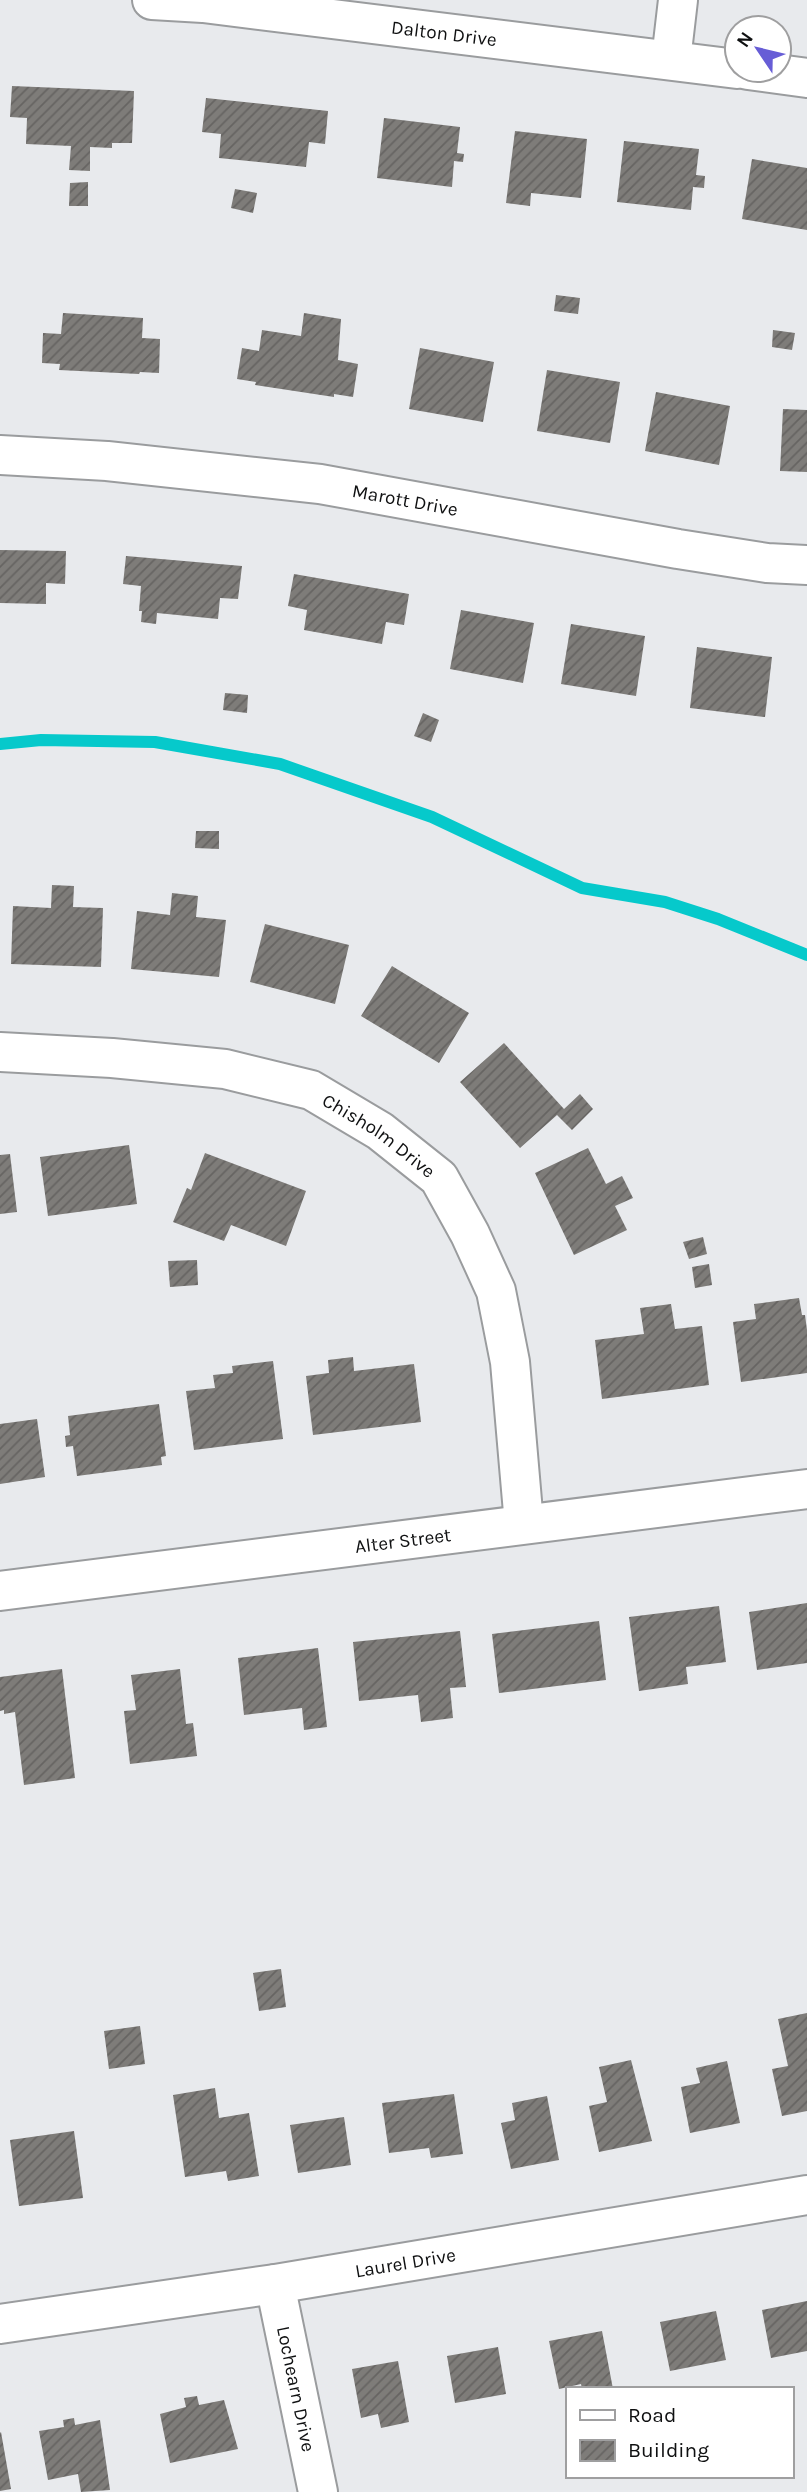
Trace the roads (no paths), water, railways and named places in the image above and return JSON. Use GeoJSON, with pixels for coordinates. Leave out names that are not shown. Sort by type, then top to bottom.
{"type":"FeatureCollection","features":[{"type":"Feature","properties":{"kind":"street","name":"Dalton Drive"},"geometry":{"type":"LineString","coordinates":[[152,0],[217,5],[723,67]]}},
{"type":"Feature","properties":{"kind":"street"},"geometry":{"type":"LineString","coordinates":[[671,60],[678,0]]}},
{"type":"Feature","properties":{"kind":"street","name":"Marott Drive"},"geometry":{"type":"LineString","coordinates":[[0,455],[107,461],[320,484],[678,549],[767,563],[807,565]]}},
{"type":"Feature","properties":{"kind":"street","name":"Chisholm Drive"},"geometry":{"type":"LineString","coordinates":[[0,1052],[112,1058],[225,1069],[311,1090],[380,1131],[439,1178],[470,1234],[496,1291],[510,1362],[524,1524]]}},
{"type":"Feature","properties":{"kind":"street","name":"Alter Street"},"geometry":{"type":"LineString","coordinates":[[0,1591],[807,1489]]}},
{"type":"Feature","properties":{"kind":"street","name":"Laurel Drive"},"geometry":{"type":"LineString","coordinates":[[0,2324],[275,2284],[807,2195]]}},
{"type":"Feature","properties":{"kind":"street","name":"Lochearn Drive"},"geometry":{"type":"LineString","coordinates":[[275,2284],[318,2492]]}},
{"type":"Feature","properties":{"kind":"waterway"},"geometry":{"type":"LineString","coordinates":[[0,744],[41,740],[155,742],[280,764],[432,817],[582,888],[665,902],[718,919],[807,955]]}}]}
